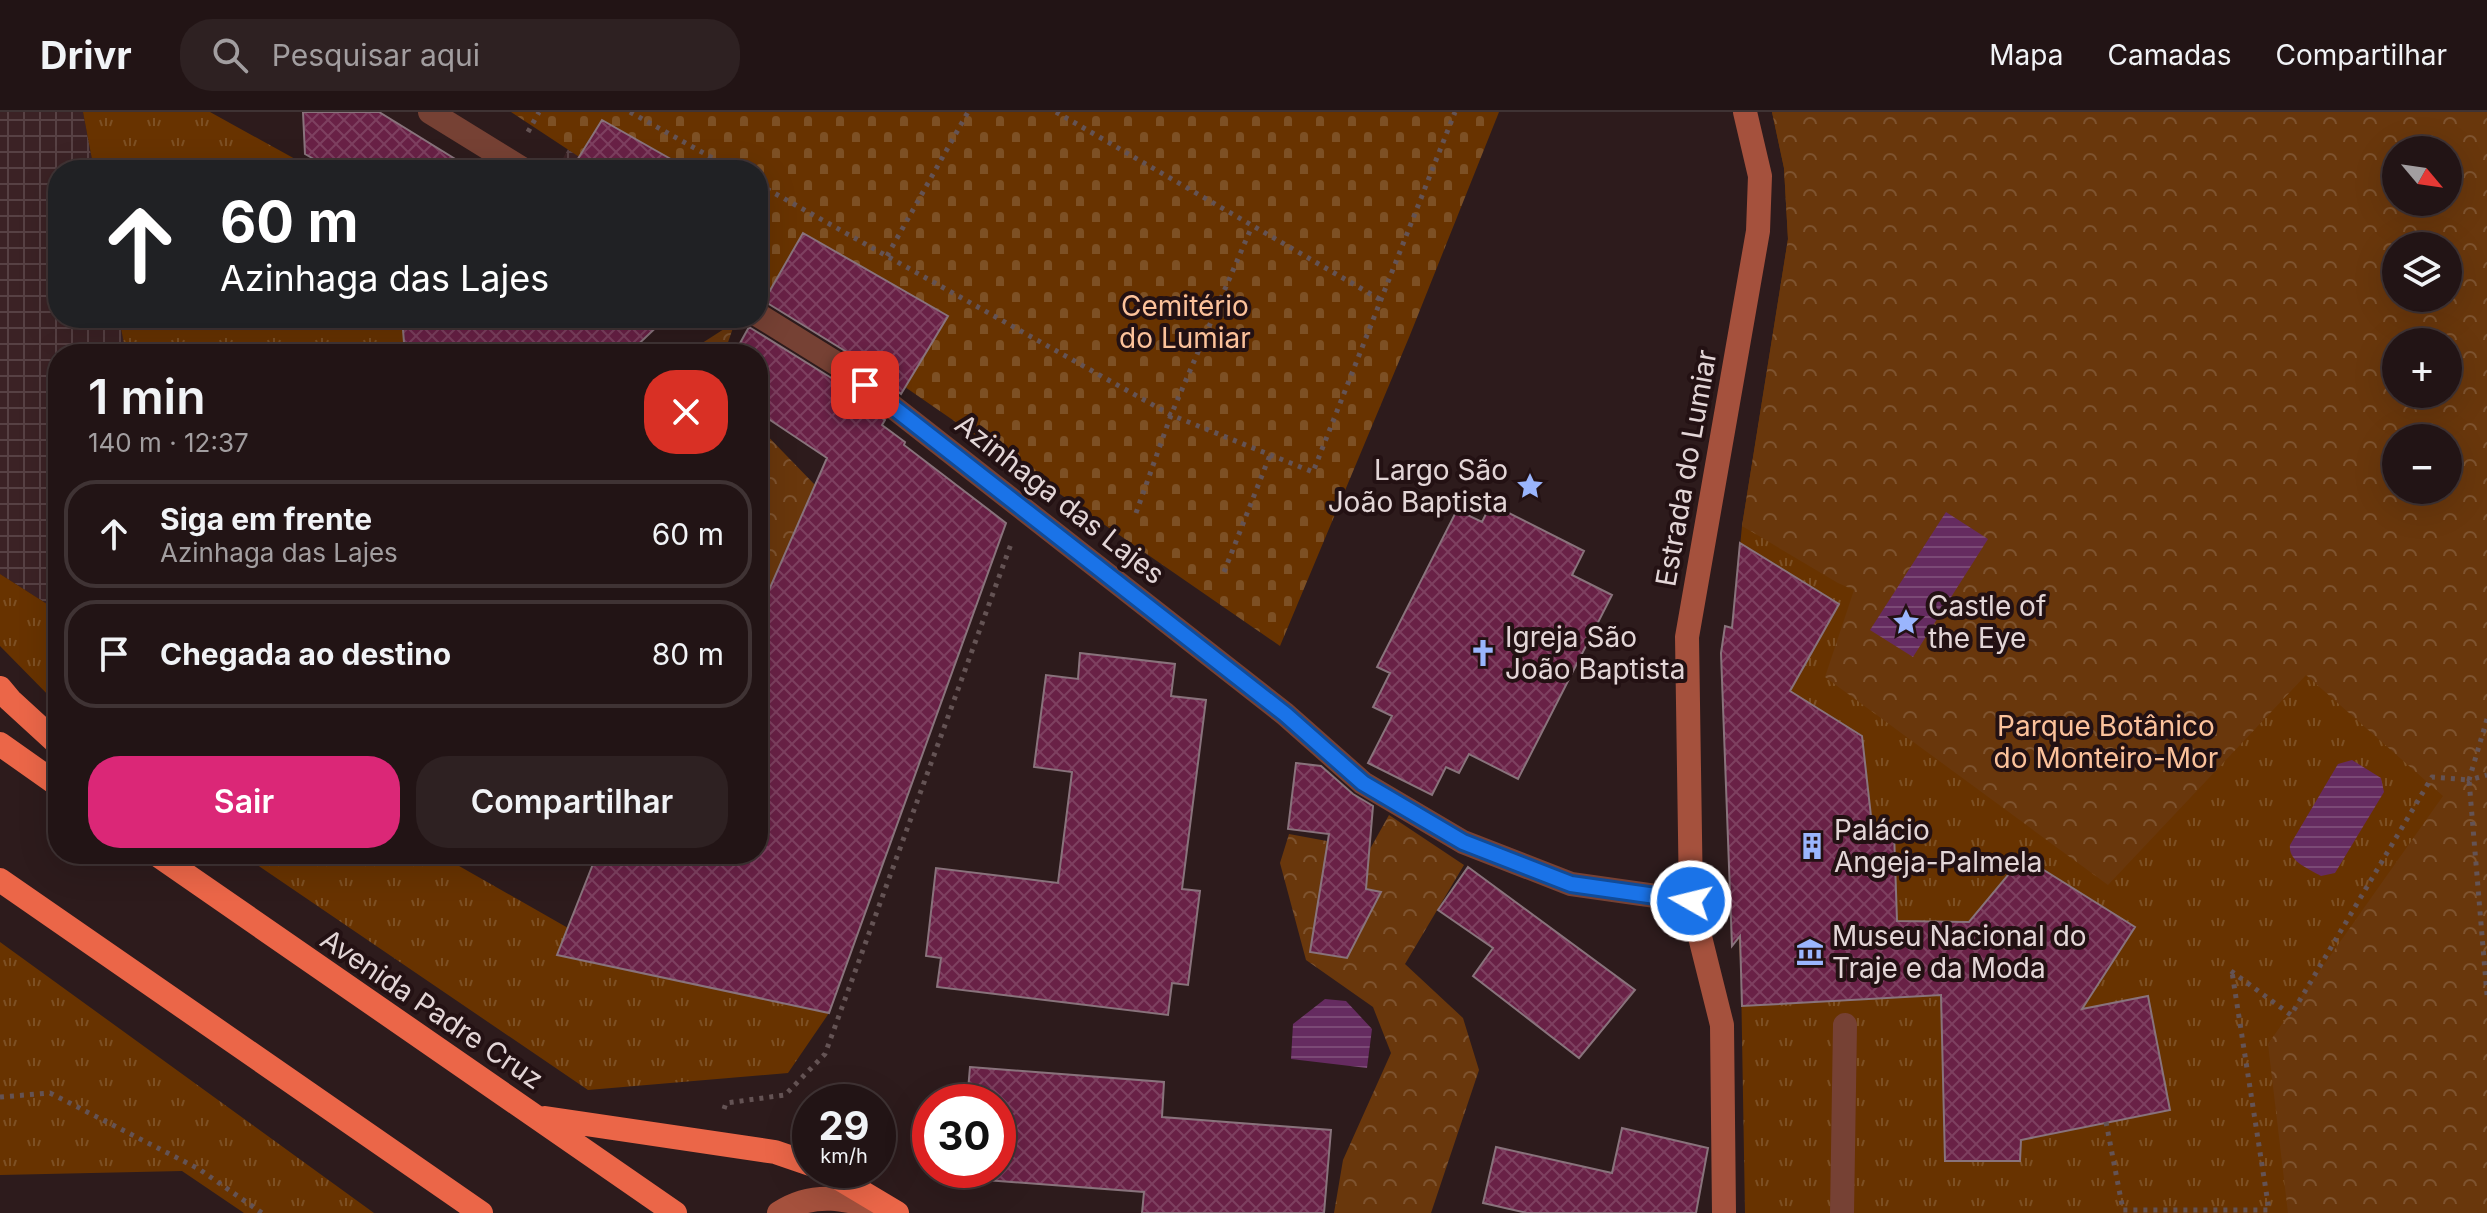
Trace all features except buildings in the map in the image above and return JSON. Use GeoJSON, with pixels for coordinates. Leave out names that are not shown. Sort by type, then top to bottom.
{"type":"FeatureCollection","features":[{"type":"Feature","properties":{"kind":"highway"},"geometry":{"type":"LineString","coordinates":[[0,688],[48,735]]}},
{"type":"Feature","properties":{"kind":"highway"},"geometry":{"type":"LineString","coordinates":[[0,744],[48,778]]}},
{"type":"Feature","properties":{"kind":"highway","name":"Avenida Padre Cruz"},"geometry":{"type":"LineString","coordinates":[[170,864],[675,1213]]}},
{"type":"Feature","properties":{"kind":"highway"},"geometry":{"type":"LineString","coordinates":[[191,864],[251,921]]}},
{"type":"Feature","properties":{"kind":"highway"},"geometry":{"type":"LineString","coordinates":[[0,880],[481,1213]]}},
{"type":"Feature","properties":{"kind":"highway"},"geometry":{"type":"LineString","coordinates":[[536,1117],[775,1152],[792,1158]]}},
{"type":"Feature","properties":{"kind":"highway"},"geometry":{"type":"LineString","coordinates":[[445,1187],[456,1213]]}},
{"type":"Feature","properties":{"kind":"highway"},"geometry":{"type":"LineString","coordinates":[[855,1188],[896,1213]]}},
{"type":"Feature","properties":{"kind":"street"},"geometry":{"type":"LineString","coordinates":[[430,112],[508,160]]}},
{"type":"Feature","properties":{"kind":"street","name":"Estrada do Lumiar"},"geometry":{"type":"LineString","coordinates":[[1724,1213],[1722,1025],[1691,901],[1687,637],[1758,231],[1760,176],[1745,112]]}},
{"type":"Feature","properties":{"kind":"street","name":"Azinhaga das Lajes"},"geometry":{"type":"LineString","coordinates":[[768,321],[842,367],[1318,741],[1363,783],[1463,842],[1571,884],[1691,901]]}},
{"type":"Feature","properties":{"kind":"street"},"geometry":{"type":"LineString","coordinates":[[1842,1213],[1845,1025]]}},
{"type":"Feature","properties":{"kind":"street"},"geometry":{"type":"LineString","coordinates":[[779,1213],[807,1200],[827,1197],[896,1213]]}},
{"type":"Feature","properties":{"kind":"path"},"geometry":{"type":"LineString","coordinates":[[532,126],[539,112]]}},
{"type":"Feature","properties":{"kind":"path"},"geometry":{"type":"LineString","coordinates":[[630,112],[716,160]]}},
{"type":"Feature","properties":{"kind":"path"},"geometry":{"type":"LineString","coordinates":[[887,256],[968,112]]}},
{"type":"Feature","properties":{"kind":"path"},"geometry":{"type":"LineString","coordinates":[[1056,112],[1381,300]]}},
{"type":"Feature","properties":{"kind":"path"},"geometry":{"type":"LineString","coordinates":[[768,190],[1171,415],[1313,472],[1455,112]]}},
{"type":"Feature","properties":{"kind":"path"},"geometry":{"type":"LineString","coordinates":[[1136,513],[1171,415],[1252,226]]}},
{"type":"Feature","properties":{"kind":"path"},"geometry":{"type":"LineString","coordinates":[[1224,572],[1270,455]]}},
{"type":"Feature","properties":{"kind":"path"},"geometry":{"type":"LineString","coordinates":[[717,1145],[726,1103],[785,1095],[825,1054],[1023,509]]}},
{"type":"Feature","properties":{"kind":"path"},"geometry":{"type":"LineString","coordinates":[[2487,719],[2469,780],[2487,995]]}},
{"type":"Feature","properties":{"kind":"path"},"geometry":{"type":"LineString","coordinates":[[2106,1122],[2123,1210],[2269,1210],[2231,971],[2291,1015],[2432,777],[2469,780],[2487,775]]}},
{"type":"Feature","properties":{"kind":"path"},"geometry":{"type":"LineString","coordinates":[[0,1097],[50,1093],[199,1169],[262,1213]]}},
{"type":"Feature","properties":{"kind":"shaded area"},"geometry":{"type":"Polygon","coordinates":[[[0,112],[83,112],[92,160],[48,160],[48,328],[121,328],[124,344],[48,344],[48,605],[0,574],[0,112]]]}},
{"type":"Feature","properties":{"kind":"shaded area"},"geometry":{"type":"Polygon","coordinates":[[[568,149],[584,160],[562,160],[568,149]]]}},
{"type":"Feature","properties":{"kind":"shaded area"},"geometry":{"type":"Polygon","coordinates":[[[1946,512],[1988,539],[1913,657],[1870,630],[1946,512]]]}},
{"type":"Feature","properties":{"kind":"shaded area"},"geometry":{"type":"Polygon","coordinates":[[[2352,760],[2381,778],[2384,792],[2335,873],[2321,876],[2295,860],[2290,845],[2338,764],[2352,760]]]}},
{"type":"Feature","properties":{"kind":"shaded area"},"geometry":{"type":"Polygon","coordinates":[[[1325,999],[1346,1001],[1372,1029],[1367,1068],[1291,1059],[1293,1024],[1325,999]]]}},
{"type":"Feature","properties":{"kind":"green space"},"geometry":{"type":"Polygon","coordinates":[[[83,112],[210,112],[297,160],[92,160],[83,112]]]}},
{"type":"Feature","properties":{"kind":"green space","name":"Cemitério do Lumiar"},"geometry":{"type":"Polygon","coordinates":[[[511,112],[1499,112],[1280,646],[905,387],[768,286],[768,160],[584,160],[511,112]]]}},
{"type":"Feature","properties":{"kind":"green space","name":"Parque Botânico do Monteiro-Mor"},"geometry":{"type":"Polygon","coordinates":[[[1772,112],[2487,112],[2487,1213],[1745,1213],[1741,977],[1721,653],[1725,626],[1732,628],[1742,526],[1788,239],[1784,168],[1772,112]]]}},
{"type":"Feature","properties":{"kind":"green space","name":"Parque Botânico do Monteiro-Mor"},"geometry":{"type":"Polygon","coordinates":[[[1772,112],[2487,112],[2487,1213],[2288,1213],[2268,1044],[2443,796],[2306,675],[2108,885],[1825,677],[1854,590],[1742,526],[1788,239],[1784,168],[1772,112]]]}},
{"type":"Feature","properties":{"kind":"green space"},"geometry":{"type":"Polygon","coordinates":[[[121,328],[403,328],[404,344],[124,344],[121,328]]]}},
{"type":"Feature","properties":{"kind":"green space"},"geometry":{"type":"Polygon","coordinates":[[[726,328],[733,328],[727,344],[701,344],[726,328]]]}},
{"type":"Feature","properties":{"kind":"green space"},"geometry":{"type":"Polygon","coordinates":[[[768,436],[815,485],[768,592],[768,436]]]}},
{"type":"Feature","properties":{"kind":"green space"},"geometry":{"type":"Polygon","coordinates":[[[0,574],[48,605],[48,695],[0,646],[0,574]]]}},
{"type":"Feature","properties":{"kind":"green space"},"geometry":{"type":"Polygon","coordinates":[[[1389,815],[1464,865],[1405,964],[1463,1018],[1479,1070],[1431,1213],[1334,1213],[1343,1160],[1391,1053],[1373,1007],[1306,960],[1280,863],[1289,834],[1370,849],[1389,815]]]}},
{"type":"Feature","properties":{"kind":"green space"},"geometry":{"type":"Polygon","coordinates":[[[256,864],[456,864],[568,928],[558,955],[829,1013],[788,1073],[588,1090],[256,864]]]}},
{"type":"Feature","properties":{"kind":"green space"},"geometry":{"type":"Polygon","coordinates":[[[0,942],[374,1213],[244,1213],[182,1171],[0,1175],[0,942]]]}},
{"type":"Feature","properties":{"kind":"place","name":"Largo São João Baptista"},"geometry":{"type":"Point","coordinates":[1530,486]}},
{"type":"Feature","properties":{"kind":"place","name":"Castle of the Eye"},"geometry":{"type":"Point","coordinates":[1906,622]}},
{"type":"Feature","properties":{"kind":"place","name":"Igreja São João Baptista"},"geometry":{"type":"Point","coordinates":[1483,653]}},
{"type":"Feature","properties":{"kind":"place","name":"Palácio Angeja-Palmela"},"geometry":{"type":"Point","coordinates":[1812,846]}},
{"type":"Feature","properties":{"kind":"place","name":"Museu Nacional do Traje e da Moda"},"geometry":{"type":"Point","coordinates":[1810,952]}},
{"type":"Feature","properties":{"kind":"route"},"geometry":{"type":"LineString","coordinates":[[865,385],[1285,714],[1363,783],[1463,842],[1571,884],[1691,901]]}}]}
